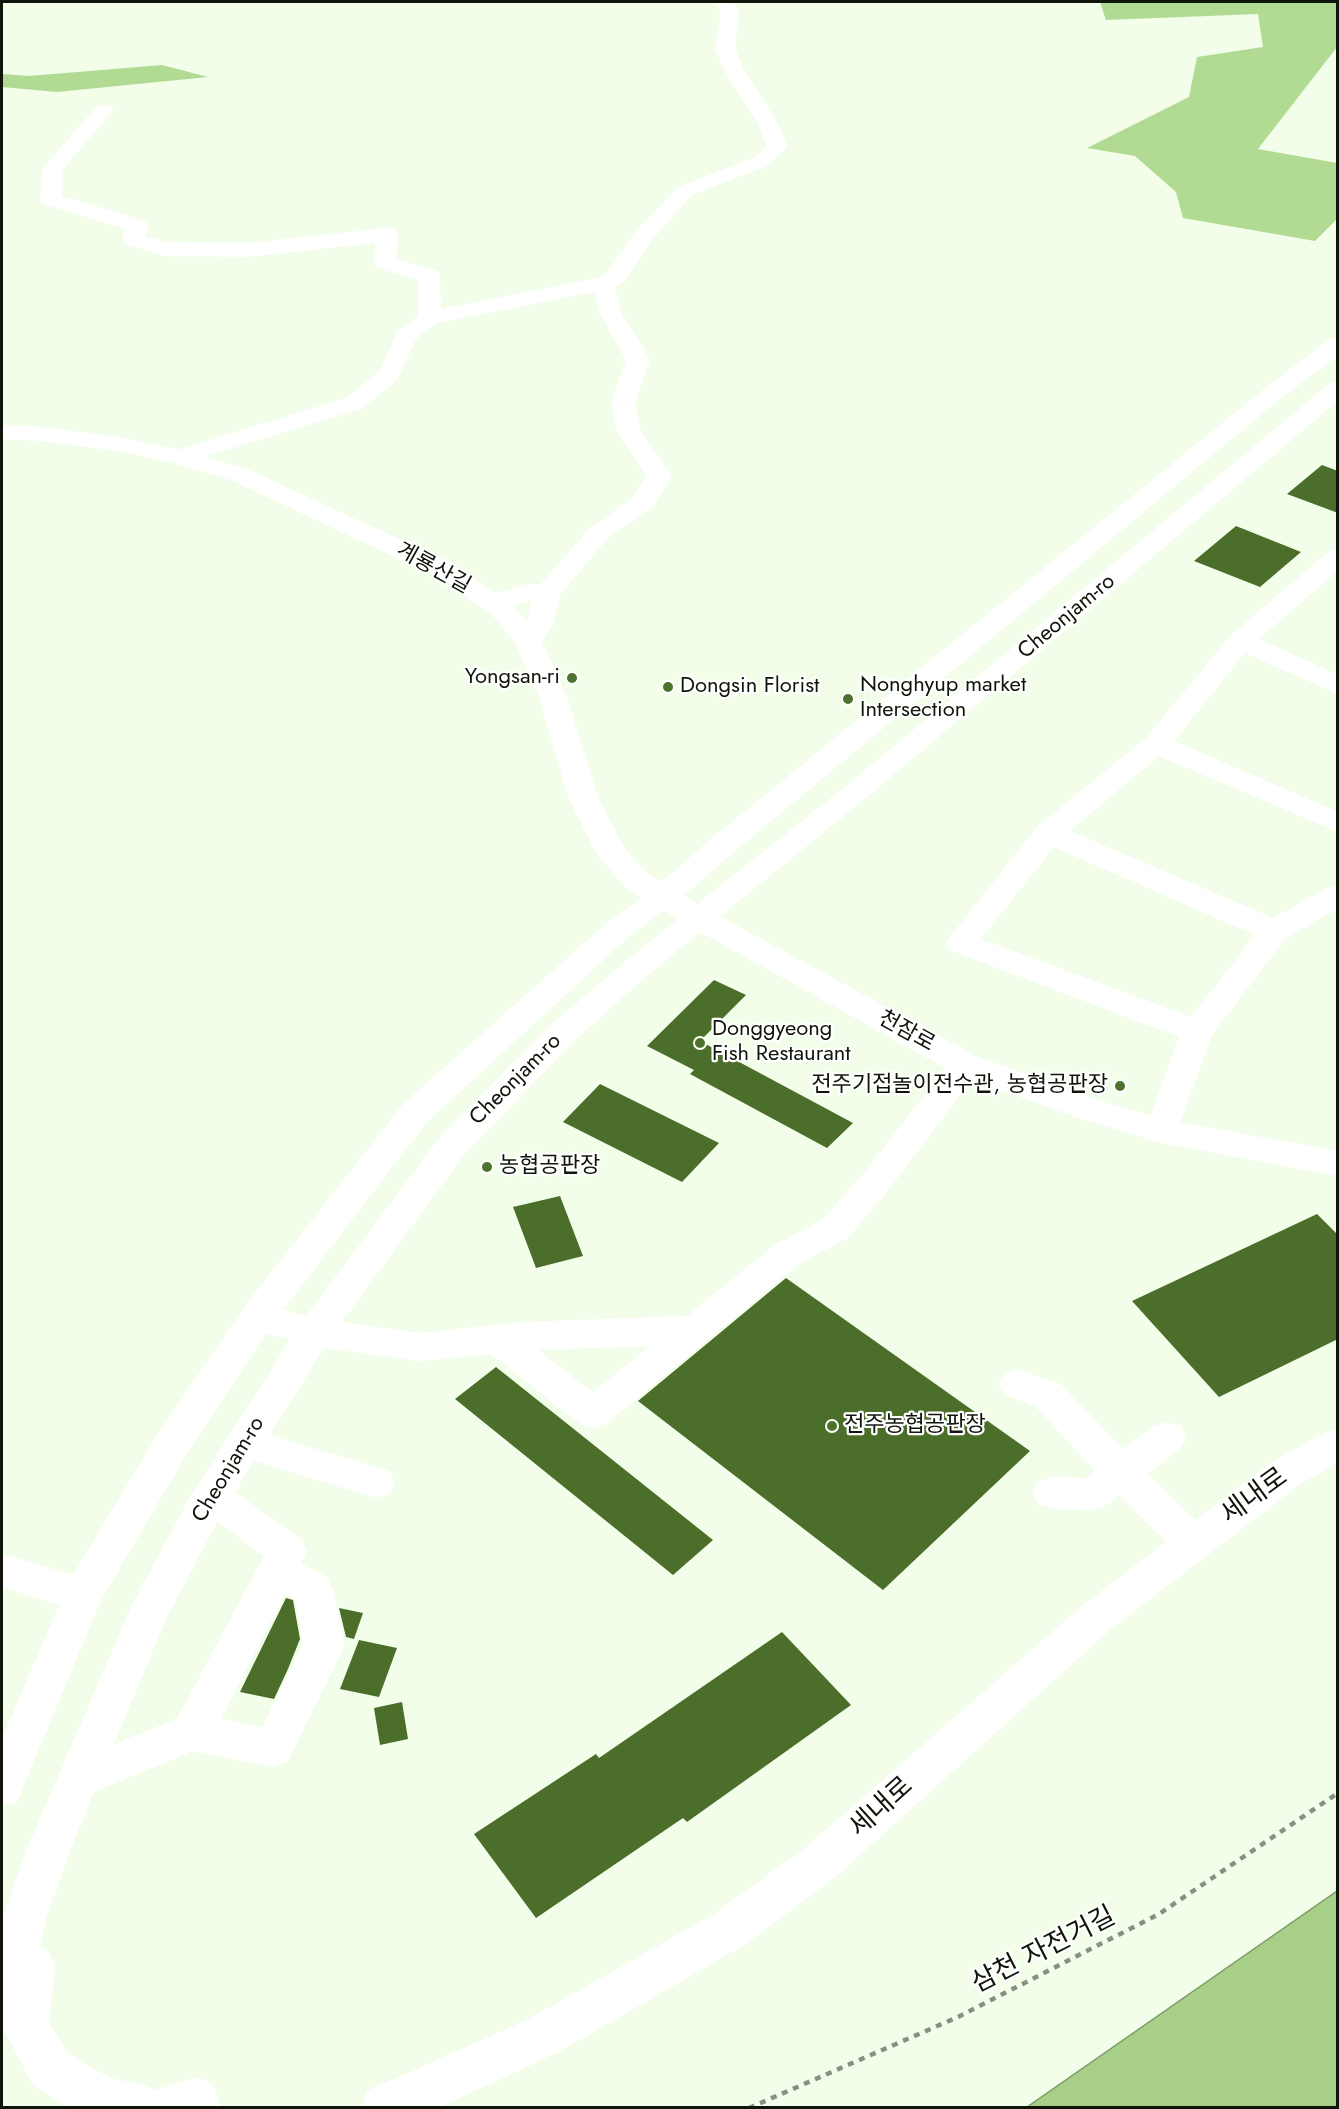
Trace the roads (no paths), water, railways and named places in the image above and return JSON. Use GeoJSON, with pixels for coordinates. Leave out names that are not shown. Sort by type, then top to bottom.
{"type":"FeatureCollection","features":[{"type":"Feature","properties":{"kind":"street"},"geometry":{"type":"LineString","coordinates":[[179,457],[355,403],[390,374],[406,334],[430,318],[615,278],[643,237],[684,191],[759,162],[778,147],[767,122],[734,70],[725,48],[730,12],[724,2]]}},
{"type":"Feature","properties":{"kind":"street"},"geometry":{"type":"LineString","coordinates":[[104,110],[53,168],[51,199],[138,226],[133,239],[165,249],[248,250],[387,236],[385,263],[429,276],[430,318]]}},
{"type":"Feature","properties":{"kind":"street"},"geometry":{"type":"LineString","coordinates":[[528,642],[540,622],[547,594],[600,532],[643,503],[659,476],[628,429],[623,403],[638,360],[611,314],[603,282]]}},
{"type":"Feature","properties":{"kind":"street","name":"Cheonjam-ro"},"geometry":{"type":"LineString","coordinates":[[2,1788],[83,1595],[168,1451],[257,1317],[415,1113],[622,926],[665,896],[723,845],[1299,372],[1338,344]]}},
{"type":"Feature","properties":{"kind":"street"},"geometry":{"type":"LineString","coordinates":[[1299,372],[1337,388]]}},
{"type":"Feature","properties":{"kind":"street","name":"Cheonjam-ro"},"geometry":{"type":"LineString","coordinates":[[2,2011],[13,1960],[48,1851],[147,1616],[212,1497],[314,1332],[452,1146],[561,1034],[697,917],[765,867],[856,792],[1337,388]]}},
{"type":"Feature","properties":{"kind":"street","name":"계룡산길"},"geometry":{"type":"LineString","coordinates":[[2,432],[42,434],[125,445],[179,457],[240,475],[442,568],[504,611],[528,642],[553,697],[583,797],[610,853],[635,879],[697,917]]}},
{"type":"Feature","properties":{"kind":"street"},"geometry":{"type":"LineString","coordinates":[[1197,1032],[961,944],[1049,833],[1156,744],[1241,642],[1336,560]]}},
{"type":"Feature","properties":{"kind":"street"},"geometry":{"type":"LineString","coordinates":[[493,604],[528,592],[547,594]]}},
{"type":"Feature","properties":{"kind":"street"},"geometry":{"type":"LineString","coordinates":[[1241,642],[1338,686]]}},
{"type":"Feature","properties":{"kind":"street"},"geometry":{"type":"LineString","coordinates":[[1156,744],[1338,824]]}},
{"type":"Feature","properties":{"kind":"street"},"geometry":{"type":"LineString","coordinates":[[1049,833],[1275,931]]}},
{"type":"Feature","properties":{"kind":"street"},"geometry":{"type":"LineString","coordinates":[[1162,1131],[1197,1032],[1275,931],[1338,895]]}},
{"type":"Feature","properties":{"kind":"street","name":"천잠로"},"geometry":{"type":"LineString","coordinates":[[697,917],[966,1065],[1093,1111],[1162,1131],[1338,1164]]}},
{"type":"Feature","properties":{"kind":"street"},"geometry":{"type":"LineString","coordinates":[[498,1339],[593,1413],[789,1253],[835,1229],[875,1183],[966,1065]]}},
{"type":"Feature","properties":{"kind":"street"},"geometry":{"type":"LineString","coordinates":[[257,1317],[314,1332],[419,1347],[498,1339],[694,1330]]}},
{"type":"Feature","properties":{"kind":"street"},"geometry":{"type":"LineString","coordinates":[[1017,1384],[1049,1395],[1121,1473],[1193,1544]]}},
{"type":"Feature","properties":{"kind":"street"},"geometry":{"type":"LineString","coordinates":[[1052,1493],[1093,1494],[1167,1437]]}},
{"type":"Feature","properties":{"kind":"street"},"geometry":{"type":"LineString","coordinates":[[245,1443],[376,1482]]}},
{"type":"Feature","properties":{"kind":"street","name":"세내로"},"geometry":{"type":"LineString","coordinates":[[384,2108],[543,2036],[730,1929],[822,1861],[1097,1617],[1288,1472],[1338,1444]]}},
{"type":"Feature","properties":{"kind":"street"},"geometry":{"type":"LineString","coordinates":[[192,1732],[287,1551],[212,1497]]}},
{"type":"Feature","properties":{"kind":"street"},"geometry":{"type":"LineString","coordinates":[[79,1778],[192,1732],[273,1748],[324,1645],[313,1589],[277,1570]]}},
{"type":"Feature","properties":{"kind":"street"},"geometry":{"type":"LineString","coordinates":[[6,1572],[83,1595]]}},
{"type":"Feature","properties":{"kind":"street"},"geometry":{"type":"LineString","coordinates":[[13,1960],[32,1966],[26,2026],[50,2069],[103,2100],[141,2108]]}},
{"type":"Feature","properties":{"kind":"street"},"geometry":{"type":"LineString","coordinates":[[170,2108],[196,2101],[197,2108]]}},
{"type":"Feature","properties":{"kind":"place","name":"Yongsan-ri"},"geometry":{"type":"Point","coordinates":[572,678]}},
{"type":"Feature","properties":{"kind":"place","name":"Dongsin Florist"},"geometry":{"type":"Point","coordinates":[668,687]}},
{"type":"Feature","properties":{"kind":"place","name":"Nonghyup market Intersection"},"geometry":{"type":"Point","coordinates":[848,699]}},
{"type":"Feature","properties":{"kind":"place","name":"Donggyeong Fish Restaurant"},"geometry":{"type":"Point","coordinates":[700,1043]}},
{"type":"Feature","properties":{"kind":"place","name":"전주기접놀이전수관, 농협공판장"},"geometry":{"type":"Point","coordinates":[1120,1086]}},
{"type":"Feature","properties":{"kind":"place","name":"농협공판장"},"geometry":{"type":"Point","coordinates":[487,1167]}},
{"type":"Feature","properties":{"kind":"place","name":"전주농협공판장"},"geometry":{"type":"Point","coordinates":[832,1426]}}]}
